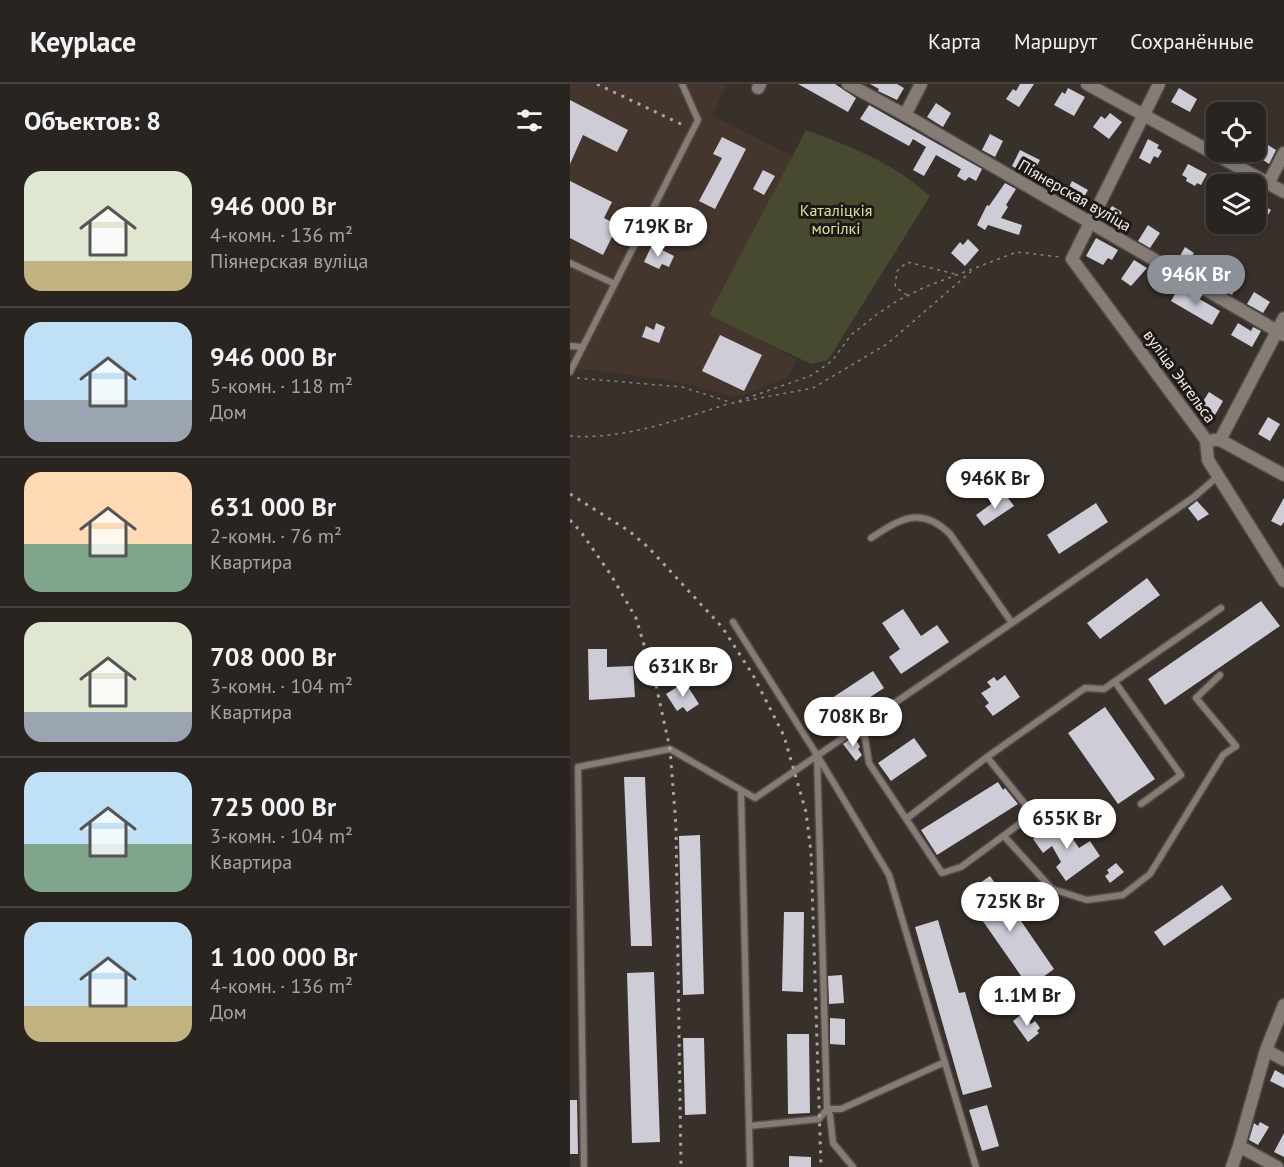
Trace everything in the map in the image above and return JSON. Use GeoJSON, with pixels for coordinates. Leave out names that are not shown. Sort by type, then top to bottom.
{"type":"FeatureCollection","features":[{"type":"Feature","properties":{"kind":"street","name":"Піянерская вуліца"},"geometry":{"type":"LineString","coordinates":[[848,84],[905,114],[1281,333]]}},
{"type":"Feature","properties":{"kind":"street"},"geometry":{"type":"LineString","coordinates":[[905,114],[921,84]]}},
{"type":"Feature","properties":{"kind":"street"},"geometry":{"type":"LineString","coordinates":[[1087,84],[1284,192]]}},
{"type":"Feature","properties":{"kind":"street"},"geometry":{"type":"LineString","coordinates":[[1072,259],[1159,84]]}},
{"type":"Feature","properties":{"kind":"street"},"geometry":{"type":"LineString","coordinates":[[1269,182],[1284,153]]}},
{"type":"Feature","properties":{"kind":"street","name":"вуліца Энгельса"},"geometry":{"type":"LineString","coordinates":[[1072,259],[1206,440],[1208,460],[1217,477],[1284,580]]}},
{"type":"Feature","properties":{"kind":"street"},"geometry":{"type":"LineString","coordinates":[[1220,440],[1281,333],[1284,318]]}},
{"type":"Feature","properties":{"kind":"street"},"geometry":{"type":"LineString","coordinates":[[1206,440],[1220,440],[1284,475]]}},
{"type":"Feature","properties":{"kind":"street"},"geometry":{"type":"LineString","coordinates":[[1232,1167],[1266,1050],[1284,1005]]}},
{"type":"Feature","properties":{"kind":"street"},"geometry":{"type":"LineString","coordinates":[[1266,1050],[1284,1060]]}},
{"type":"Feature","properties":{"kind":"street"},"geometry":{"type":"LineString","coordinates":[[1239,1146],[1277,1167]]}},
{"type":"Feature","properties":{"kind":"lane"},"geometry":{"type":"LineString","coordinates":[[570,372],[698,120],[682,84]]}},
{"type":"Feature","properties":{"kind":"lane"},"geometry":{"type":"LineString","coordinates":[[570,263],[615,284]]}},
{"type":"Feature","properties":{"kind":"lane"},"geometry":{"type":"LineString","coordinates":[[570,346],[583,347]]}},
{"type":"Feature","properties":{"kind":"lane"},"geometry":{"type":"LineString","coordinates":[[584,1167],[578,767],[670,749],[755,798],[1194,497],[1217,477]]}},
{"type":"Feature","properties":{"kind":"lane"},"geometry":{"type":"LineString","coordinates":[[871,538],[898,520],[912,516],[941,525],[950,534],[1012,623]]}},
{"type":"Feature","properties":{"kind":"lane"},"geometry":{"type":"LineString","coordinates":[[906,819],[987,757],[1084,688],[1104,689],[1221,608]]}},
{"type":"Feature","properties":{"kind":"lane"},"geometry":{"type":"LineString","coordinates":[[733,621],[889,875],[976,1167]]}},
{"type":"Feature","properties":{"kind":"lane"},"geometry":{"type":"LineString","coordinates":[[1004,836],[1052,890],[1087,900],[1123,895],[1150,874],[1223,755],[1236,746],[1196,698],[1220,675]]}},
{"type":"Feature","properties":{"kind":"lane"},"geometry":{"type":"LineString","coordinates":[[1115,682],[1182,775],[1141,804]]}},
{"type":"Feature","properties":{"kind":"lane"},"geometry":{"type":"LineString","coordinates":[[858,727],[865,738],[869,763],[942,873],[961,867],[1034,814],[987,757]]}},
{"type":"Feature","properties":{"kind":"lane"},"geometry":{"type":"LineString","coordinates":[[817,755],[827,1109],[830,1115],[833,1143],[853,1167]]}},
{"type":"Feature","properties":{"kind":"lane"},"geometry":{"type":"LineString","coordinates":[[741,790],[750,1167]]}},
{"type":"Feature","properties":{"kind":"lane"},"geometry":{"type":"LineString","coordinates":[[749,1126],[819,1119],[827,1109],[841,1108],[945,1062]]}},
{"type":"Feature","properties":{"kind":"path"},"geometry":{"type":"LineString","coordinates":[[570,436],[585,437],[638,431],[733,403],[810,376],[832,361],[851,335],[876,315],[908,296],[1017,252],[1072,259]]}},
{"type":"Feature","properties":{"kind":"path"},"geometry":{"type":"LineString","coordinates":[[908,296],[895,287],[897,270],[907,262],[957,275]]}},
{"type":"Feature","properties":{"kind":"path"},"geometry":{"type":"LineString","coordinates":[[570,377],[682,387],[733,403],[813,388],[887,344],[976,268]]}},
{"type":"Feature","properties":{"kind":"shaded area"},"geometry":{"type":"Polygon","coordinates":[[[570,84],[727,84],[712,115],[792,156],[710,315],[734,325],[797,360],[787,377],[744,395],[732,396],[675,381],[570,367],[570,84]]]}},
{"type":"Feature","properties":{"kind":"green space","name":"Каталіцкія могілкі"},"geometry":{"type":"Polygon","coordinates":[[[806,130],[878,160],[904,175],[930,196],[828,360],[811,364],[709,315],[806,130]]]}},
{"type":"Feature","properties":{"kind":"building"},"geometry":{"type":"Polygon","coordinates":[[[798,84],[835,84],[856,98],[848,112],[798,84]]]}},
{"type":"Feature","properties":{"kind":"building"},"geometry":{"type":"Polygon","coordinates":[[[870,84],[897,84],[904,88],[897,100],[878,91],[879,89],[870,84]]]}},
{"type":"Feature","properties":{"kind":"building"},"geometry":{"type":"Polygon","coordinates":[[[1020,84],[1034,84],[1019,107],[1006,99],[1013,89],[1016,91],[1020,84]]]}},
{"type":"Feature","properties":{"kind":"building"},"geometry":{"type":"Polygon","coordinates":[[[1068,88],[1085,97],[1074,116],[1054,105],[1062,92],[1065,94],[1068,88]]]}},
{"type":"Feature","properties":{"kind":"building"},"geometry":{"type":"Polygon","coordinates":[[[1179,88],[1197,99],[1190,112],[1171,102],[1179,88]]]}},
{"type":"Feature","properties":{"kind":"building"},"geometry":{"type":"Polygon","coordinates":[[[570,100],[628,130],[617,152],[583,135],[570,164],[570,100]]]}},
{"type":"Feature","properties":{"kind":"building"},"geometry":{"type":"Polygon","coordinates":[[[936,103],[951,113],[943,127],[927,117],[936,103]]]}},
{"type":"Feature","properties":{"kind":"building"},"geometry":{"type":"Polygon","coordinates":[[[869,105],[982,169],[976,181],[969,177],[965,181],[957,176],[961,169],[936,155],[924,176],[913,170],[926,147],[913,139],[909,146],[860,119],[869,105]]]}},
{"type":"Feature","properties":{"kind":"building"},"geometry":{"type":"Polygon","coordinates":[[[1110,113],[1122,122],[1109,139],[1093,127],[1101,116],[1105,119],[1110,113]]]}},
{"type":"Feature","properties":{"kind":"building"},"geometry":{"type":"Polygon","coordinates":[[[990,134],[1003,141],[995,157],[982,150],[990,134]]]}},
{"type":"Feature","properties":{"kind":"building"},"geometry":{"type":"Polygon","coordinates":[[[722,137],[746,149],[715,209],[699,201],[722,158],[713,154],[722,137]]]}},
{"type":"Feature","properties":{"kind":"building"},"geometry":{"type":"Polygon","coordinates":[[[1148,139],[1159,145],[1157,148],[1162,151],[1158,158],[1154,156],[1150,164],[1139,158],[1148,139]]]}},
{"type":"Feature","properties":{"kind":"building"},"geometry":{"type":"Polygon","coordinates":[[[1266,144],[1276,150],[1269,164],[1266,162],[1266,144]]]}},
{"type":"Feature","properties":{"kind":"building"},"geometry":{"type":"Polygon","coordinates":[[[1020,150],[1040,160],[1035,169],[1030,167],[1026,174],[1012,166],[1020,150]]]}},
{"type":"Feature","properties":{"kind":"building"},"geometry":{"type":"Polygon","coordinates":[[[1188,164],[1207,174],[1201,185],[1197,183],[1195,186],[1186,181],[1187,178],[1182,175],[1188,164]]]}},
{"type":"Feature","properties":{"kind":"building"},"geometry":{"type":"Polygon","coordinates":[[[763,170],[775,176],[764,195],[753,189],[763,170]]]}},
{"type":"Feature","properties":{"kind":"building"},"geometry":{"type":"Polygon","coordinates":[[[570,181],[612,202],[604,218],[618,225],[603,255],[570,238],[570,181]]]}},
{"type":"Feature","properties":{"kind":"building"},"geometry":{"type":"Polygon","coordinates":[[[1072,181],[1088,190],[1079,206],[1064,198],[1072,181]]]}},
{"type":"Feature","properties":{"kind":"building"},"geometry":{"type":"Polygon","coordinates":[[[1005,183],[1016,189],[1001,218],[1022,225],[1019,235],[988,225],[985,230],[977,225],[987,205],[989,206],[1005,183]]]}},
{"type":"Feature","properties":{"kind":"building"},"geometry":{"type":"Polygon","coordinates":[[[1112,206],[1122,212],[1117,226],[1104,218],[1112,206]]]}},
{"type":"Feature","properties":{"kind":"building"},"geometry":{"type":"Polygon","coordinates":[[[1266,207],[1271,210],[1266,219],[1266,207]]]}},
{"type":"Feature","properties":{"kind":"building"},"geometry":{"type":"Polygon","coordinates":[[[1148,225],[1160,233],[1150,248],[1138,241],[1148,225]]]}},
{"type":"Feature","properties":{"kind":"building"},"geometry":{"type":"Polygon","coordinates":[[[1096,238],[1118,250],[1112,260],[1108,258],[1103,265],[1086,256],[1096,238]]]}},
{"type":"Feature","properties":{"kind":"building"},"geometry":{"type":"Polygon","coordinates":[[[968,239],[979,250],[965,266],[951,253],[960,242],[963,245],[968,239]]]}},
{"type":"Feature","properties":{"kind":"building"},"geometry":{"type":"Polygon","coordinates":[[[652,245],[674,256],[669,267],[662,264],[659,269],[644,262],[652,245]]]}},
{"type":"Feature","properties":{"kind":"building"},"geometry":{"type":"Polygon","coordinates":[[[1185,247],[1194,253],[1191,257],[1198,261],[1191,271],[1176,263],[1185,247]]]}},
{"type":"Feature","properties":{"kind":"building"},"geometry":{"type":"Polygon","coordinates":[[[1134,260],[1147,268],[1131,286],[1121,279],[1134,260]]]}},
{"type":"Feature","properties":{"kind":"building"},"geometry":{"type":"Polygon","coordinates":[[[1220,269],[1234,278],[1232,281],[1238,284],[1232,295],[1211,283],[1220,269]]]}},
{"type":"Feature","properties":{"kind":"building"},"geometry":{"type":"Polygon","coordinates":[[[1179,287],[1220,311],[1212,325],[1171,301],[1179,287]]]}},
{"type":"Feature","properties":{"kind":"building"},"geometry":{"type":"Polygon","coordinates":[[[1254,292],[1270,302],[1263,313],[1247,304],[1254,292]]]}},
{"type":"Feature","properties":{"kind":"building"},"geometry":{"type":"Polygon","coordinates":[[[656,323],[665,327],[659,343],[642,337],[646,326],[654,330],[656,323]]]}},
{"type":"Feature","properties":{"kind":"building"},"geometry":{"type":"Polygon","coordinates":[[[1238,323],[1251,331],[1253,327],[1261,331],[1252,347],[1231,335],[1238,323]]]}},
{"type":"Feature","properties":{"kind":"building"},"geometry":{"type":"Polygon","coordinates":[[[720,335],[762,355],[744,391],[702,371],[720,335]]]}},
{"type":"Feature","properties":{"kind":"building"},"geometry":{"type":"Polygon","coordinates":[[[1209,392],[1223,401],[1215,415],[1200,406],[1209,392]]]}},
{"type":"Feature","properties":{"kind":"building"},"geometry":{"type":"Polygon","coordinates":[[[1268,417],[1280,424],[1270,441],[1258,434],[1268,417]]]}},
{"type":"Feature","properties":{"kind":"building"},"geometry":{"type":"Polygon","coordinates":[[[1005,494],[1014,506],[984,526],[976,515],[1005,494]]]}},
{"type":"Feature","properties":{"kind":"building"},"geometry":{"type":"Polygon","coordinates":[[[1284,498],[1284,522],[1281,526],[1271,521],[1284,498]]]}},
{"type":"Feature","properties":{"kind":"building"},"geometry":{"type":"Polygon","coordinates":[[[1197,501],[1209,514],[1198,521],[1188,508],[1197,501]]]}},
{"type":"Feature","properties":{"kind":"building"},"geometry":{"type":"Polygon","coordinates":[[[1096,503],[1108,522],[1059,554],[1047,535],[1096,503]]]}},
{"type":"Feature","properties":{"kind":"building"},"geometry":{"type":"Polygon","coordinates":[[[1147,578],[1160,595],[1100,639],[1087,623],[1147,578]]]}},
{"type":"Feature","properties":{"kind":"building"},"geometry":{"type":"Polygon","coordinates":[[[1261,601],[1280,626],[1165,705],[1148,679],[1261,601]]]}},
{"type":"Feature","properties":{"kind":"building"},"geometry":{"type":"Polygon","coordinates":[[[903,609],[921,636],[937,625],[949,642],[901,674],[889,657],[900,649],[882,623],[903,609]]]}},
{"type":"Feature","properties":{"kind":"building"},"geometry":{"type":"Polygon","coordinates":[[[588,649],[607,649],[607,667],[633,666],[635,697],[589,700],[588,649]]]}},
{"type":"Feature","properties":{"kind":"building"},"geometry":{"type":"Polygon","coordinates":[[[873,671],[884,688],[840,717],[829,700],[873,671]]]}},
{"type":"Feature","properties":{"kind":"building"},"geometry":{"type":"Polygon","coordinates":[[[1005,675],[1020,697],[993,716],[985,706],[989,703],[981,693],[991,687],[987,682],[994,677],[997,681],[1005,675]]]}},
{"type":"Feature","properties":{"kind":"building"},"geometry":{"type":"Polygon","coordinates":[[[685,682],[699,704],[687,712],[683,707],[677,711],[666,694],[685,682]]]}},
{"type":"Feature","properties":{"kind":"building"},"geometry":{"type":"Polygon","coordinates":[[[1105,707],[1155,779],[1118,804],[1068,733],[1105,707]]]}},
{"type":"Feature","properties":{"kind":"building"},"geometry":{"type":"Polygon","coordinates":[[[853,737],[862,755],[856,761],[843,744],[853,737]]]}},
{"type":"Feature","properties":{"kind":"building"},"geometry":{"type":"Polygon","coordinates":[[[914,738],[927,756],[891,781],[878,763],[914,738]]]}},
{"type":"Feature","properties":{"kind":"building"},"geometry":{"type":"Polygon","coordinates":[[[624,777],[645,777],[652,946],[631,946],[624,777]]]}},
{"type":"Feature","properties":{"kind":"building"},"geometry":{"type":"Polygon","coordinates":[[[998,782],[1018,804],[937,855],[921,830],[998,782]]]}},
{"type":"Feature","properties":{"kind":"building"},"geometry":{"type":"Polygon","coordinates":[[[1060,820],[1079,848],[1090,841],[1100,856],[1066,881],[1056,867],[1061,862],[1052,846],[1043,853],[1033,839],[1060,820]]]}},
{"type":"Feature","properties":{"kind":"building"},"geometry":{"type":"Polygon","coordinates":[[[700,835],[704,994],[683,995],[679,836],[700,835]]]}},
{"type":"Feature","properties":{"kind":"building"},"geometry":{"type":"Polygon","coordinates":[[[1116,863],[1124,872],[1110,883],[1105,876],[1109,873],[1107,870],[1116,863]]]}},
{"type":"Feature","properties":{"kind":"building"},"geometry":{"type":"Polygon","coordinates":[[[990,876],[1054,969],[1039,980],[1045,989],[1035,996],[964,894],[990,876]]]}},
{"type":"Feature","properties":{"kind":"building"},"geometry":{"type":"Polygon","coordinates":[[[1222,885],[1232,899],[1164,946],[1154,932],[1222,885]]]}},
{"type":"Feature","properties":{"kind":"building"},"geometry":{"type":"Polygon","coordinates":[[[784,912],[804,912],[803,992],[782,991],[784,912]]]}},
{"type":"Feature","properties":{"kind":"building"},"geometry":{"type":"Polygon","coordinates":[[[938,920],[959,993],[965,992],[992,1087],[963,1095],[915,927],[938,920]]]}},
{"type":"Feature","properties":{"kind":"building"},"geometry":{"type":"Polygon","coordinates":[[[654,972],[660,1142],[632,1143],[627,973],[654,972]]]}},
{"type":"Feature","properties":{"kind":"building"},"geometry":{"type":"Polygon","coordinates":[[[842,975],[844,1003],[829,1004],[828,976],[842,975]]]}},
{"type":"Feature","properties":{"kind":"building"},"geometry":{"type":"Polygon","coordinates":[[[1023,1013],[1031,1024],[1035,1021],[1040,1028],[1037,1031],[1039,1033],[1028,1042],[1013,1021],[1023,1013]]]}},
{"type":"Feature","properties":{"kind":"building"},"geometry":{"type":"Polygon","coordinates":[[[830,1018],[845,1019],[845,1045],[830,1044],[830,1018]]]}},
{"type":"Feature","properties":{"kind":"building"},"geometry":{"type":"Polygon","coordinates":[[[787,1034],[809,1034],[810,1113],[788,1114],[787,1034]]]}},
{"type":"Feature","properties":{"kind":"building"},"geometry":{"type":"Polygon","coordinates":[[[683,1038],[704,1038],[706,1114],[685,1115],[683,1038]]]}},
{"type":"Feature","properties":{"kind":"building"},"geometry":{"type":"Polygon","coordinates":[[[1275,1070],[1284,1075],[1284,1088],[1270,1081],[1275,1070]]]}},
{"type":"Feature","properties":{"kind":"building"},"geometry":{"type":"Polygon","coordinates":[[[570,1100],[577,1100],[578,1154],[570,1154],[570,1100]]]}},
{"type":"Feature","properties":{"kind":"building"},"geometry":{"type":"Polygon","coordinates":[[[987,1105],[999,1146],[982,1151],[969,1110],[987,1105]]]}},
{"type":"Feature","properties":{"kind":"building"},"geometry":{"type":"Polygon","coordinates":[[[1260,1122],[1269,1127],[1258,1145],[1249,1140],[1254,1123],[1258,1126],[1260,1122]]]}},
{"type":"Feature","properties":{"kind":"building"},"geometry":{"type":"Polygon","coordinates":[[[1284,1133],[1284,1157],[1274,1152],[1284,1133]]]}},
{"type":"Feature","properties":{"kind":"building"},"geometry":{"type":"Polygon","coordinates":[[[789,1156],[811,1157],[811,1167],[789,1167],[789,1156]]]}},
{"type":"Feature","properties":{"kind":"railway"},"geometry":{"type":"LineString","coordinates":[[597,84],[683,125]]}},
{"type":"Feature","properties":{"kind":"railway"},"geometry":{"type":"LineString","coordinates":[[570,494],[629,531],[648,547],[722,627],[753,675],[784,736],[806,812],[811,852],[821,1167]]}},
{"type":"Feature","properties":{"kind":"railway"},"geometry":{"type":"LineString","coordinates":[[570,520],[611,575],[636,618],[656,685],[670,749],[676,826],[681,1167]]}}]}
